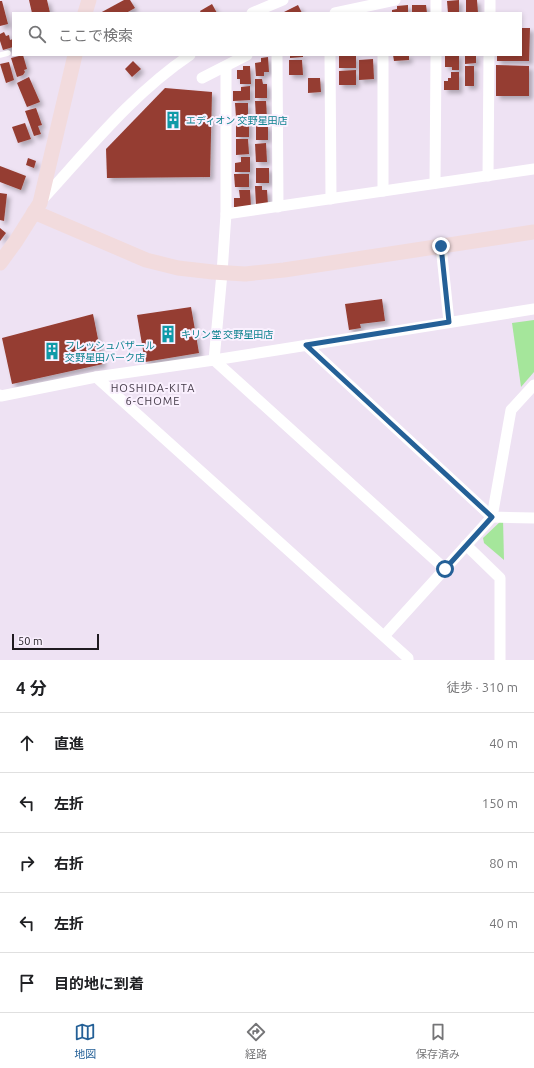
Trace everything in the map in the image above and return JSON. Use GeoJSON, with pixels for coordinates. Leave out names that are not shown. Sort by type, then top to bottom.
{"type":"FeatureCollection","features":[{"type":"Feature","properties":{"kind":"street"},"geometry":{"type":"LineString","coordinates":[[85,12],[88,0]]}},
{"type":"Feature","properties":{"kind":"street"},"geometry":{"type":"LineString","coordinates":[[254,12],[283,0]]}},
{"type":"Feature","properties":{"kind":"street"},"geometry":{"type":"LineString","coordinates":[[345,12],[383,8],[395,0]]}},
{"type":"Feature","properties":{"kind":"street"},"geometry":{"type":"LineString","coordinates":[[436,0],[436,12]]}},
{"type":"Feature","properties":{"kind":"street"},"geometry":{"type":"LineString","coordinates":[[490,0],[490,12]]}},
{"type":"Feature","properties":{"kind":"street"},"geometry":{"type":"LineString","coordinates":[[37,207],[75,56]]}},
{"type":"Feature","properties":{"kind":"street"},"geometry":{"type":"LineString","coordinates":[[0,263],[37,207],[116,119],[168,70],[189,56]]}},
{"type":"Feature","properties":{"kind":"street"},"geometry":{"type":"LineString","coordinates":[[202,78],[245,56]]}},
{"type":"Feature","properties":{"kind":"street"},"geometry":{"type":"LineString","coordinates":[[277,56],[278,206]]}},
{"type":"Feature","properties":{"kind":"street"},"geometry":{"type":"LineString","coordinates":[[330,56],[331,199]]}},
{"type":"Feature","properties":{"kind":"street"},"geometry":{"type":"LineString","coordinates":[[383,56],[383,191]]}},
{"type":"Feature","properties":{"kind":"street"},"geometry":{"type":"LineString","coordinates":[[435,183],[436,56]]}},
{"type":"Feature","properties":{"kind":"street"},"geometry":{"type":"LineString","coordinates":[[488,176],[489,56]]}},
{"type":"Feature","properties":{"kind":"street"},"geometry":{"type":"LineString","coordinates":[[214,360],[226,214],[226,67]]}},
{"type":"Feature","properties":{"kind":"street"},"geometry":{"type":"LineString","coordinates":[[226,214],[534,169]]}},
{"type":"Feature","properties":{"kind":"street"},"geometry":{"type":"LineString","coordinates":[[37,207],[146,260],[178,268],[222,273],[245,274],[284,270],[534,232]]}},
{"type":"Feature","properties":{"kind":"street"},"geometry":{"type":"LineString","coordinates":[[441,246],[449,322]]}},
{"type":"Feature","properties":{"kind":"street"},"geometry":{"type":"LineString","coordinates":[[0,395],[96,377],[214,360],[534,309]]}},
{"type":"Feature","properties":{"kind":"street"},"geometry":{"type":"LineString","coordinates":[[306,345],[492,517],[534,518]]}},
{"type":"Feature","properties":{"kind":"street"},"geometry":{"type":"LineString","coordinates":[[214,360],[445,569]]}},
{"type":"Feature","properties":{"kind":"street"},"geometry":{"type":"LineString","coordinates":[[96,377],[384,636],[408,658],[408,660]]}},
{"type":"Feature","properties":{"kind":"street"},"geometry":{"type":"LineString","coordinates":[[384,636],[492,517],[511,410],[534,385]]}},
{"type":"Feature","properties":{"kind":"street"},"geometry":{"type":"LineString","coordinates":[[466,545],[500,578],[500,660]]}},
{"type":"Feature","properties":{"kind":"lane"},"geometry":{"type":"LineString","coordinates":[[0,55],[8,53]]}},
{"type":"Feature","properties":{"kind":"green space"},"geometry":{"type":"Polygon","coordinates":[[[534,320],[534,372],[521,387],[512,323],[534,320]]]}},
{"type":"Feature","properties":{"kind":"green space"},"geometry":{"type":"Polygon","coordinates":[[[503,519],[504,560],[484,543],[483,538],[503,519]]]}},
{"type":"Feature","properties":{"kind":"building"},"geometry":{"type":"Polygon","coordinates":[[[29,0],[47,0],[50,12],[32,12],[29,0]]]}},
{"type":"Feature","properties":{"kind":"building"},"geometry":{"type":"Polygon","coordinates":[[[124,0],[130,0],[135,8],[128,12],[102,12],[124,0]]]}},
{"type":"Feature","properties":{"kind":"building"},"geometry":{"type":"Polygon","coordinates":[[[459,0],[459,12],[448,12],[447,1],[459,0]]]}},
{"type":"Feature","properties":{"kind":"building"},"geometry":{"type":"Polygon","coordinates":[[[466,0],[477,0],[478,12],[466,12],[466,0]]]}},
{"type":"Feature","properties":{"kind":"building"},"geometry":{"type":"Polygon","coordinates":[[[0,1],[2,1],[8,24],[0,26],[0,1]]]}},
{"type":"Feature","properties":{"kind":"building"},"geometry":{"type":"Polygon","coordinates":[[[212,4],[216,12],[200,12],[212,4]]]}},
{"type":"Feature","properties":{"kind":"building"},"geometry":{"type":"Polygon","coordinates":[[[298,5],[302,12],[284,12],[298,5]]]}},
{"type":"Feature","properties":{"kind":"building"},"geometry":{"type":"Polygon","coordinates":[[[408,5],[408,12],[392,12],[392,10],[397,9],[397,6],[408,5]]]}},
{"type":"Feature","properties":{"kind":"building"},"geometry":{"type":"Polygon","coordinates":[[[412,5],[426,5],[427,12],[412,12],[412,5]]]}},
{"type":"Feature","properties":{"kind":"building"},"geometry":{"type":"Polygon","coordinates":[[[522,28],[530,28],[529,61],[497,61],[497,56],[522,56],[522,28]]]}},
{"type":"Feature","properties":{"kind":"building"},"geometry":{"type":"Polygon","coordinates":[[[4,32],[6,36],[9,35],[10,40],[12,39],[12,47],[3,50],[0,41],[0,34],[4,32]]]}},
{"type":"Feature","properties":{"kind":"building"},"geometry":{"type":"Polygon","coordinates":[[[23,56],[27,69],[24,70],[25,72],[23,75],[17,77],[11,58],[23,56]]]}},
{"type":"Feature","properties":{"kind":"building"},"geometry":{"type":"Polygon","coordinates":[[[290,56],[303,56],[303,57],[290,58],[290,56]]]}},
{"type":"Feature","properties":{"kind":"building"},"geometry":{"type":"Polygon","coordinates":[[[339,56],[356,56],[356,68],[339,68],[339,56]]]}},
{"type":"Feature","properties":{"kind":"building"},"geometry":{"type":"Polygon","coordinates":[[[393,56],[409,56],[409,60],[394,61],[393,56]]]}},
{"type":"Feature","properties":{"kind":"building"},"geometry":{"type":"Polygon","coordinates":[[[445,56],[459,56],[459,70],[452,70],[452,67],[445,67],[445,56]]]}},
{"type":"Feature","properties":{"kind":"building"},"geometry":{"type":"Polygon","coordinates":[[[465,56],[476,56],[476,63],[465,64],[465,56]]]}},
{"type":"Feature","properties":{"kind":"building"},"geometry":{"type":"Polygon","coordinates":[[[268,57],[269,72],[264,72],[264,76],[256,76],[255,63],[261,62],[261,58],[268,57]]]}},
{"type":"Feature","properties":{"kind":"building"},"geometry":{"type":"Polygon","coordinates":[[[373,59],[374,79],[359,80],[359,60],[373,59]]]}},
{"type":"Feature","properties":{"kind":"building"},"geometry":{"type":"Polygon","coordinates":[[[289,60],[302,60],[303,75],[289,75],[289,60]]]}},
{"type":"Feature","properties":{"kind":"building"},"geometry":{"type":"Polygon","coordinates":[[[133,61],[141,69],[132,77],[125,69],[133,61]]]}},
{"type":"Feature","properties":{"kind":"building"},"geometry":{"type":"Polygon","coordinates":[[[9,62],[14,80],[6,83],[0,64],[9,62]]]}},
{"type":"Feature","properties":{"kind":"building"},"geometry":{"type":"Polygon","coordinates":[[[496,65],[529,66],[529,96],[496,96],[496,65]]]}},
{"type":"Feature","properties":{"kind":"building"},"geometry":{"type":"Polygon","coordinates":[[[243,66],[250,66],[251,84],[240,84],[240,79],[237,79],[237,70],[243,70],[243,66]]]}},
{"type":"Feature","properties":{"kind":"building"},"geometry":{"type":"Polygon","coordinates":[[[465,66],[474,66],[474,86],[465,86],[465,66]]]}},
{"type":"Feature","properties":{"kind":"building"},"geometry":{"type":"Polygon","coordinates":[[[356,70],[356,85],[339,85],[339,71],[356,70]]]}},
{"type":"Feature","properties":{"kind":"building"},"geometry":{"type":"Polygon","coordinates":[[[451,72],[459,72],[459,90],[444,90],[444,81],[448,81],[448,78],[451,78],[451,72]]]}},
{"type":"Feature","properties":{"kind":"building"},"geometry":{"type":"Polygon","coordinates":[[[29,77],[40,102],[27,107],[17,83],[29,77]]]}},
{"type":"Feature","properties":{"kind":"building"},"geometry":{"type":"Polygon","coordinates":[[[308,78],[320,78],[321,92],[308,93],[308,78]]]}},
{"type":"Feature","properties":{"kind":"building"},"geometry":{"type":"Polygon","coordinates":[[[255,79],[262,79],[263,84],[267,84],[267,98],[255,98],[255,79]]]}},
{"type":"Feature","properties":{"kind":"building"},"geometry":{"type":"Polygon","coordinates":[[[250,86],[250,100],[233,101],[233,91],[241,91],[241,87],[250,86]]]}},
{"type":"Feature","properties":{"kind":"building","name":"エディオン 交野星田店"},"geometry":{"type":"Polygon","coordinates":[[[165,88],[212,92],[210,177],[107,178],[106,149],[165,88]]]}},
{"type":"Feature","properties":{"kind":"building"},"geometry":{"type":"Polygon","coordinates":[[[255,101],[266,101],[267,118],[256,118],[255,101]]]}},
{"type":"Feature","properties":{"kind":"building"},"geometry":{"type":"Polygon","coordinates":[[[235,103],[248,103],[248,117],[236,117],[235,103]]]}},
{"type":"Feature","properties":{"kind":"building"},"geometry":{"type":"Polygon","coordinates":[[[36,108],[42,125],[38,126],[41,134],[34,136],[25,111],[36,108]]]}},
{"type":"Feature","properties":{"kind":"building"},"geometry":{"type":"Polygon","coordinates":[[[241,120],[249,120],[249,137],[236,137],[236,124],[241,124],[241,120]]]}},
{"type":"Feature","properties":{"kind":"building"},"geometry":{"type":"Polygon","coordinates":[[[256,121],[264,121],[264,126],[268,125],[268,140],[256,140],[256,121]]]}},
{"type":"Feature","properties":{"kind":"building"},"geometry":{"type":"Polygon","coordinates":[[[25,123],[31,139],[18,143],[12,127],[25,123]]]}},
{"type":"Feature","properties":{"kind":"building"},"geometry":{"type":"Polygon","coordinates":[[[236,139],[248,139],[249,154],[236,155],[236,139]]]}},
{"type":"Feature","properties":{"kind":"building"},"geometry":{"type":"Polygon","coordinates":[[[266,143],[267,162],[256,162],[255,144],[266,143]]]}},
{"type":"Feature","properties":{"kind":"building"},"geometry":{"type":"Polygon","coordinates":[[[241,157],[250,157],[250,172],[235,172],[235,163],[241,162],[241,157]]]}},
{"type":"Feature","properties":{"kind":"building"},"geometry":{"type":"Polygon","coordinates":[[[28,158],[36,161],[34,168],[26,165],[28,158]]]}},
{"type":"Feature","properties":{"kind":"building"},"geometry":{"type":"Polygon","coordinates":[[[0,166],[26,176],[21,190],[0,182],[0,166]]]}},
{"type":"Feature","properties":{"kind":"building"},"geometry":{"type":"Polygon","coordinates":[[[256,168],[269,168],[269,183],[256,183],[256,168]]]}},
{"type":"Feature","properties":{"kind":"building"},"geometry":{"type":"Polygon","coordinates":[[[234,174],[249,174],[249,187],[235,187],[234,174]]]}},
{"type":"Feature","properties":{"kind":"building"},"geometry":{"type":"Polygon","coordinates":[[[255,186],[262,186],[262,190],[267,190],[268,205],[256,205],[255,186]]]}},
{"type":"Feature","properties":{"kind":"building"},"geometry":{"type":"Polygon","coordinates":[[[239,190],[250,190],[251,207],[234,207],[234,198],[240,198],[239,190]]]}},
{"type":"Feature","properties":{"kind":"building"},"geometry":{"type":"Polygon","coordinates":[[[0,193],[7,194],[4,221],[0,220],[0,193]]]}},
{"type":"Feature","properties":{"kind":"building"},"geometry":{"type":"Polygon","coordinates":[[[0,228],[6,233],[0,241],[0,228]]]}},
{"type":"Feature","properties":{"kind":"building"},"geometry":{"type":"Polygon","coordinates":[[[382,299],[385,321],[360,324],[361,328],[349,330],[345,304],[382,299]]]}},
{"type":"Feature","properties":{"kind":"building","name":"キリン堂 交野星田店"},"geometry":{"type":"Polygon","coordinates":[[[191,307],[199,353],[145,362],[137,315],[191,307]]]}},
{"type":"Feature","properties":{"kind":"building","name":"フレッシュバザール 交野星田パーク店"},"geometry":{"type":"Polygon","coordinates":[[[93,314],[103,364],[12,384],[2,338],[93,314]]]}},
{"type":"Feature","properties":{"kind":"place","name":"エディオン 交野星田店"},"geometry":{"type":"Point","coordinates":[173,120]}},
{"type":"Feature","properties":{"kind":"place","name":"キリン堂 交野星田店"},"geometry":{"type":"Point","coordinates":[168,334]}},
{"type":"Feature","properties":{"kind":"place","name":"フレッシュバザール 交野星田パーク店"},"geometry":{"type":"Point","coordinates":[52,351]}},
{"type":"Feature","properties":{"kind":"district","name":"HOSHIDA-KITA 6-CHOME"},"geometry":{"type":"Point","coordinates":[153,394]}},
{"type":"Feature","properties":{"kind":"route"},"geometry":{"type":"LineString","coordinates":[[441,246],[449,322],[306,345],[492,517],[445,569]]}}]}
